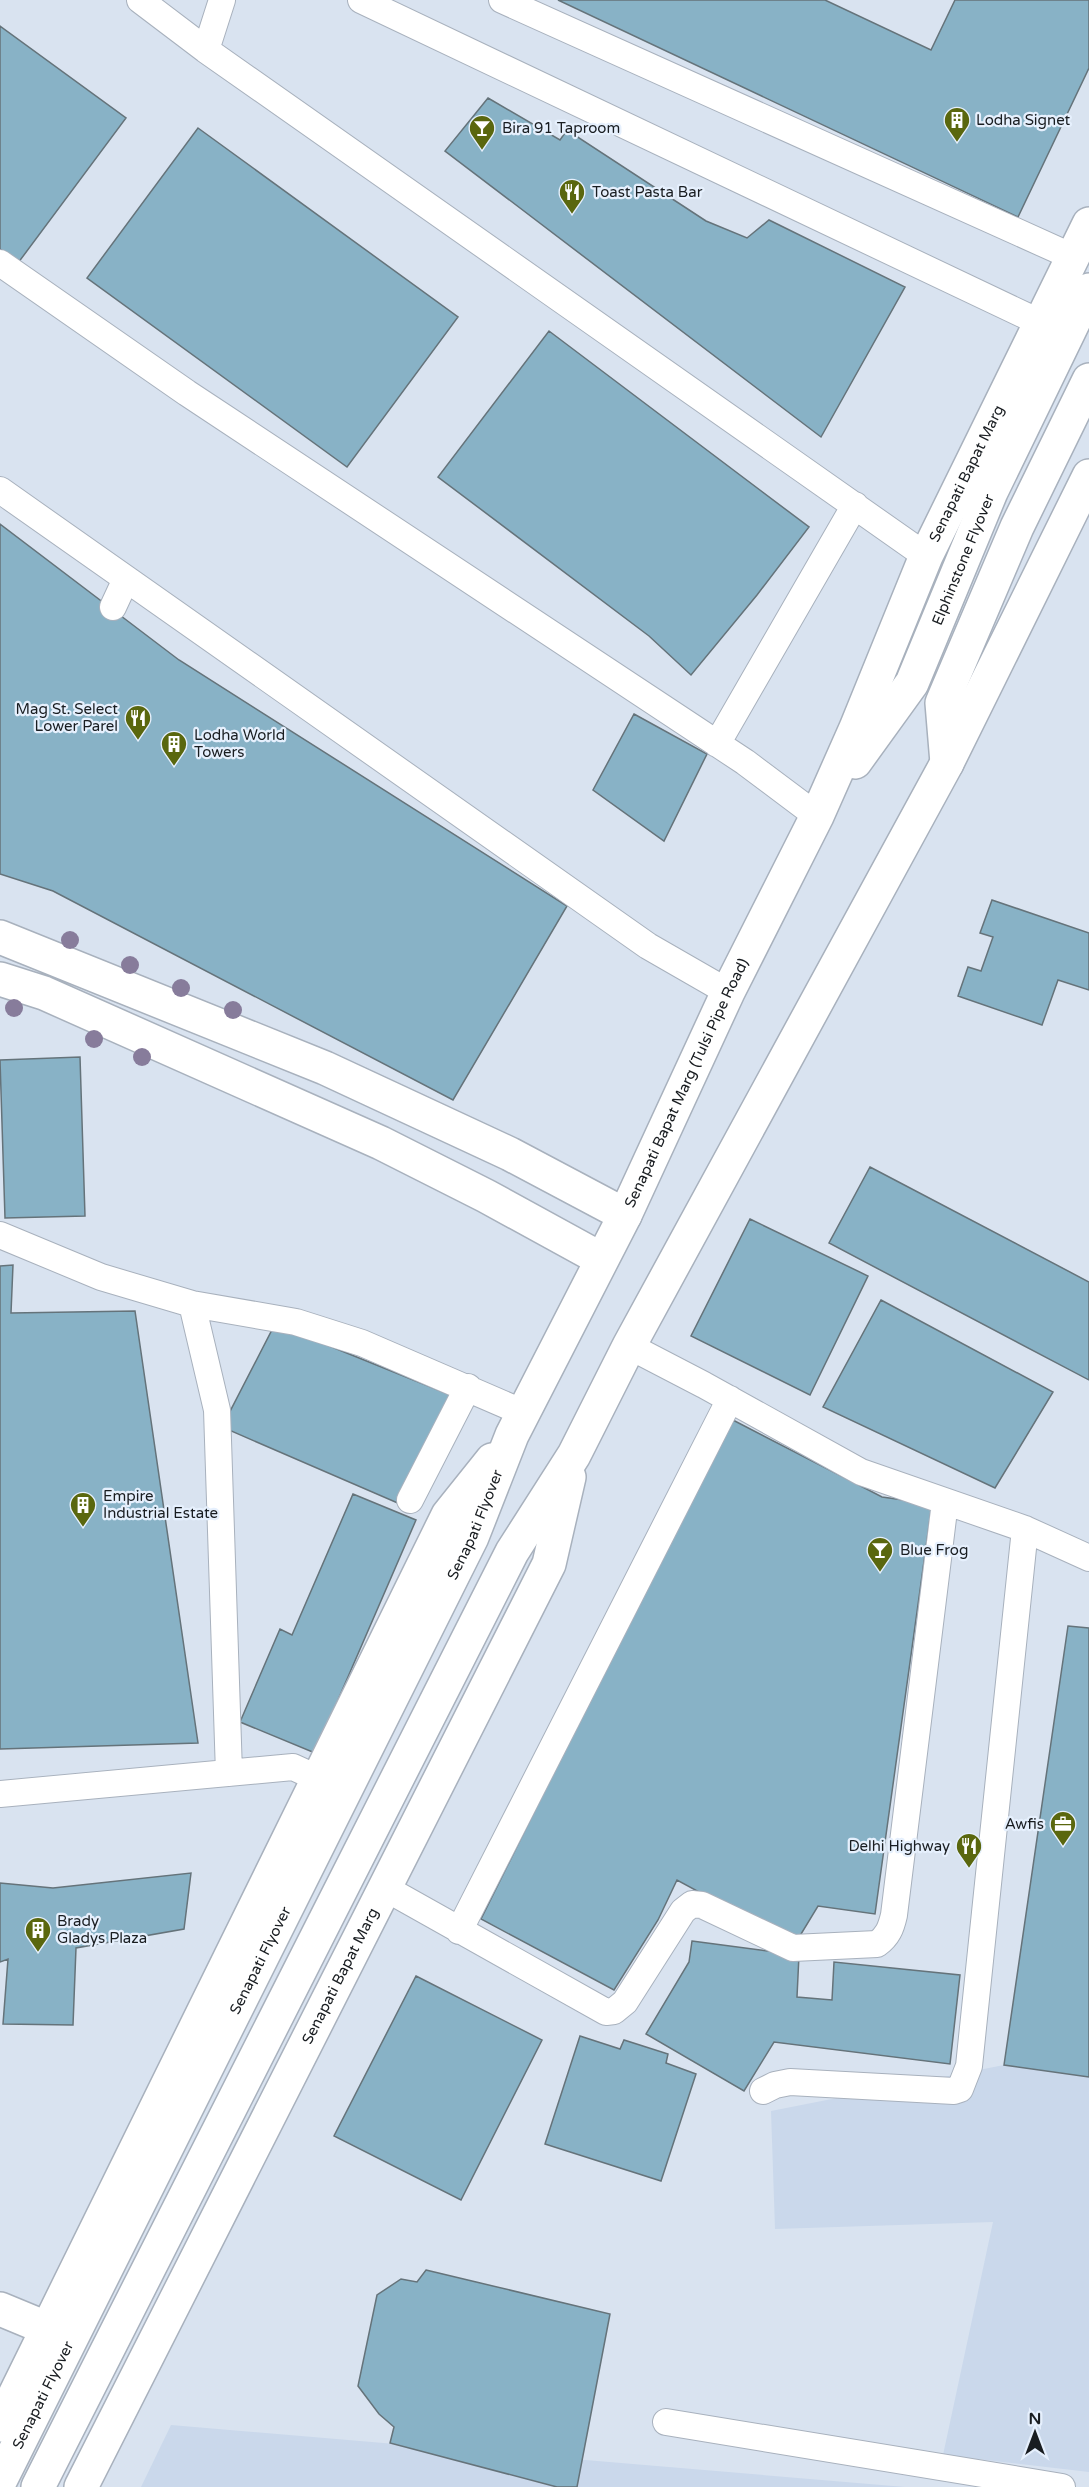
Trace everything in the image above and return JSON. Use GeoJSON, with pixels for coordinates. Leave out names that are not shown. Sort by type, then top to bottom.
{"type":"FeatureCollection","features":[{"type":"Feature","properties":{"kind":"main road","name":"Senapati Bapat Marg"},"geometry":{"type":"LineString","coordinates":[[856,728],[926,556],[1089,224]]}},
{"type":"Feature","properties":{"kind":"main road","name":"Elphinstone Flyover"},"geometry":{"type":"LineString","coordinates":[[817,816],[912,683],[990,492],[1089,290]]}},
{"type":"Feature","properties":{"kind":"main road"},"geometry":{"type":"LineString","coordinates":[[947,763],[942,703],[1017,527],[1089,380]]}},
{"type":"Feature","properties":{"kind":"main road"},"geometry":{"type":"LineString","coordinates":[[38,2487],[512,1552],[574,1455],[629,1346],[947,763],[1089,476]]}},
{"type":"Feature","properties":{"kind":"main road","name":"Senapati Bapat Marg (Tulsi Pipe Road)"},"geometry":{"type":"LineString","coordinates":[[518,1424],[625,1215],[728,992],[817,816],[856,728]]}},
{"type":"Feature","properties":{"kind":"main road"},"geometry":{"type":"LineString","coordinates":[[0,937],[325,1068],[510,1154],[625,1215]]}},
{"type":"Feature","properties":{"kind":"main road"},"geometry":{"type":"LineString","coordinates":[[44,993],[57,959]]}},
{"type":"Feature","properties":{"kind":"main road"},"geometry":{"type":"LineString","coordinates":[[0,979],[44,993],[381,1143],[486,1196],[601,1259]]}},
{"type":"Feature","properties":{"kind":"main road"},"geometry":{"type":"LineString","coordinates":[[486,1196],[510,1154]]}},
{"type":"Feature","properties":{"kind":"main road"},"geometry":{"type":"LineString","coordinates":[[0,2425],[448,1515],[518,1424]]}},
{"type":"Feature","properties":{"kind":"main road","name":"Senapati Flyover"},"geometry":{"type":"LineString","coordinates":[[0,2481],[472,1537],[518,1424]]}},
{"type":"Feature","properties":{"kind":"main road","name":"Senapati Bapat Marg"},"geometry":{"type":"LineString","coordinates":[[81,2487],[549,1564],[574,1455]]}},
{"type":"Feature","properties":{"kind":"main road"},"geometry":{"type":"LineString","coordinates":[[0,2309],[46,2328]]}},
{"type":"Feature","properties":{"kind":"lane"},"geometry":{"type":"LineString","coordinates":[[140,0],[206,50],[926,556]]}},
{"type":"Feature","properties":{"kind":"lane"},"geometry":{"type":"LineString","coordinates":[[206,50],[222,0]]}},
{"type":"Feature","properties":{"kind":"lane"},"geometry":{"type":"LineString","coordinates":[[361,0],[1041,323]]}},
{"type":"Feature","properties":{"kind":"lane"},"geometry":{"type":"LineString","coordinates":[[502,0],[1073,257]]}},
{"type":"Feature","properties":{"kind":"lane"},"geometry":{"type":"LineString","coordinates":[[0,263],[187,393],[717,744],[817,816]]}},
{"type":"Feature","properties":{"kind":"lane"},"geometry":{"type":"LineString","coordinates":[[0,490],[648,946],[728,992]]}},
{"type":"Feature","properties":{"kind":"lane"},"geometry":{"type":"LineString","coordinates":[[717,744],[855,505]]}},
{"type":"Feature","properties":{"kind":"lane"},"geometry":{"type":"LineString","coordinates":[[113,607],[126,579]]}},
{"type":"Feature","properties":{"kind":"lane"},"geometry":{"type":"LineString","coordinates":[[0,1235],[101,1277],[192,1304],[296,1322],[362,1343],[468,1387],[518,1424]]}},
{"type":"Feature","properties":{"kind":"lane"},"geometry":{"type":"LineString","coordinates":[[192,1304],[217,1410],[229,1773]]}},
{"type":"Feature","properties":{"kind":"lane"},"geometry":{"type":"LineString","coordinates":[[629,1346],[861,1472],[1025,1530],[1089,1558]]}},
{"type":"Feature","properties":{"kind":"lane"},"geometry":{"type":"LineString","coordinates":[[410,1500],[468,1387]]}},
{"type":"Feature","properties":{"kind":"lane"},"geometry":{"type":"LineString","coordinates":[[459,1931],[730,1399]]}},
{"type":"Feature","properties":{"kind":"lane"},"geometry":{"type":"LineString","coordinates":[[385,1888],[606,2012],[614,2011],[625,2002],[683,1911],[692,1904],[702,1905],[792,1948],[877,1944],[885,1938],[894,1915],[945,1502]]}},
{"type":"Feature","properties":{"kind":"lane"},"geometry":{"type":"LineString","coordinates":[[763,2091],[790,2082],[954,2091],[960,2089],[965,2081],[971,2054],[1025,1530]]}},
{"type":"Feature","properties":{"kind":"lane"},"geometry":{"type":"LineString","coordinates":[[0,1794],[293,1767],[317,1778]]}},
{"type":"Feature","properties":{"kind":"lane"},"geometry":{"type":"LineString","coordinates":[[666,2422],[1062,2487]]}},
{"type":"Feature","properties":{"kind":"shaded area"},"geometry":{"type":"Polygon","coordinates":[[[1089,1628],[1089,2472],[943,2455],[993,2222],[775,2229],[771,2111],[1004,2065],[1089,1628]]]}},
{"type":"Feature","properties":{"kind":"shaded area"},"geometry":{"type":"Polygon","coordinates":[[[171,2425],[905,2487],[141,2487],[171,2425]]]}},
{"type":"Feature","properties":{"kind":"building","name":"Lodha Signet"},"geometry":{"type":"Polygon","coordinates":[[[558,0],[825,0],[931,50],[955,0],[1089,0],[1089,68],[1018,217],[558,0]]]}},
{"type":"Feature","properties":{"kind":"building"},"geometry":{"type":"Polygon","coordinates":[[[0,26],[126,118],[18,263],[0,249],[0,26]]]}},
{"type":"Feature","properties":{"kind":"building"},"geometry":{"type":"Polygon","coordinates":[[[488,98],[560,140],[567,130],[706,221],[747,238],[769,220],[905,287],[821,437],[445,151],[488,98]]]}},
{"type":"Feature","properties":{"kind":"building"},"geometry":{"type":"Polygon","coordinates":[[[198,128],[458,317],[347,467],[87,278],[198,128]]]}},
{"type":"Feature","properties":{"kind":"building"},"geometry":{"type":"Polygon","coordinates":[[[549,331],[809,527],[691,675],[649,636],[438,477],[549,331]]]}},
{"type":"Feature","properties":{"kind":"building","name":"Lodha World Towers"},"geometry":{"type":"Polygon","coordinates":[[[0,524],[179,660],[567,906],[453,1100],[53,891],[0,874],[0,524]]]}},
{"type":"Feature","properties":{"kind":"building"},"geometry":{"type":"Polygon","coordinates":[[[634,714],[707,754],[664,841],[593,790],[634,714]]]}},
{"type":"Feature","properties":{"kind":"building"},"geometry":{"type":"Polygon","coordinates":[[[992,900],[1089,933],[1089,990],[1058,980],[1042,1025],[958,996],[968,967],[981,971],[993,937],[980,933],[992,900]]]}},
{"type":"Feature","properties":{"kind":"building"},"geometry":{"type":"Polygon","coordinates":[[[80,1057],[85,1216],[5,1218],[0,1060],[80,1057]]]}},
{"type":"Feature","properties":{"kind":"building"},"geometry":{"type":"Polygon","coordinates":[[[870,1167],[1089,1282],[1089,1380],[829,1243],[870,1167]]]}},
{"type":"Feature","properties":{"kind":"building"},"geometry":{"type":"Polygon","coordinates":[[[750,1219],[868,1276],[810,1395],[691,1336],[750,1219]]]}},
{"type":"Feature","properties":{"kind":"building","name":"Empire Industrial Estate"},"geometry":{"type":"Polygon","coordinates":[[[13,1265],[11,1313],[135,1311],[198,1743],[0,1749],[0,1266],[13,1265]]]}},
{"type":"Feature","properties":{"kind":"building"},"geometry":{"type":"Polygon","coordinates":[[[881,1300],[1053,1392],[995,1488],[823,1407],[881,1300]]]}},
{"type":"Feature","properties":{"kind":"building"},"geometry":{"type":"Polygon","coordinates":[[[275,1324],[453,1396],[400,1504],[222,1427],[275,1324]]]}},
{"type":"Feature","properties":{"kind":"building"},"geometry":{"type":"Polygon","coordinates":[[[729,1418],[882,1497],[932,1504],[875,1914],[818,1906],[795,1944],[677,1880],[658,1920],[614,1990],[481,1919],[729,1418]]]}},
{"type":"Feature","properties":{"kind":"building"},"geometry":{"type":"Polygon","coordinates":[[[353,1494],[416,1520],[315,1753],[240,1722],[280,1629],[292,1635],[353,1494]]]}},
{"type":"Feature","properties":{"kind":"building","name":"Awfis"},"geometry":{"type":"Polygon","coordinates":[[[1068,1626],[1089,1628],[1089,2077],[1004,2065],[1068,1626]]]}},
{"type":"Feature","properties":{"kind":"building","name":"Brady Gladys Plaza"},"geometry":{"type":"Polygon","coordinates":[[[191,1873],[184,1929],[76,1948],[73,2025],[3,2024],[8,1959],[0,1962],[0,1883],[53,1888],[191,1873]]]}},
{"type":"Feature","properties":{"kind":"building"},"geometry":{"type":"Polygon","coordinates":[[[692,1941],[799,1955],[797,1997],[832,2000],[834,1962],[960,1975],[950,2064],[774,2042],[744,2091],[646,2034],[689,1962],[692,1941]]]}},
{"type":"Feature","properties":{"kind":"building"},"geometry":{"type":"Polygon","coordinates":[[[416,1976],[542,2040],[461,2200],[334,2136],[416,1976]]]}},
{"type":"Feature","properties":{"kind":"building"},"geometry":{"type":"Polygon","coordinates":[[[580,2036],[620,2049],[624,2040],[668,2054],[666,2063],[696,2074],[661,2181],[545,2144],[580,2036]]]}},
{"type":"Feature","properties":{"kind":"building"},"geometry":{"type":"Polygon","coordinates":[[[426,2270],[610,2314],[577,2487],[557,2487],[390,2443],[394,2427],[379,2414],[358,2386],[377,2295],[401,2279],[417,2282],[426,2270]]]}},
{"type":"Feature","properties":{"kind":"place","name":"Lodha Signet"},"geometry":{"type":"Point","coordinates":[957,143]}},
{"type":"Feature","properties":{"kind":"place","name":"Bira 91 Taproom"},"geometry":{"type":"Point","coordinates":[482,151]}},
{"type":"Feature","properties":{"kind":"place","name":"Toast Pasta Bar"},"geometry":{"type":"Point","coordinates":[572,215]}},
{"type":"Feature","properties":{"kind":"place","name":"Mag St. Select Lower Parel"},"geometry":{"type":"Point","coordinates":[138,741]}},
{"type":"Feature","properties":{"kind":"place","name":"Lodha World Towers"},"geometry":{"type":"Point","coordinates":[174,767]}},
{"type":"Feature","properties":{"kind":"place","name":"Empire Industrial Estate"},"geometry":{"type":"Point","coordinates":[83,1528]}},
{"type":"Feature","properties":{"kind":"place","name":"Blue Frog"},"geometry":{"type":"Point","coordinates":[880,1573]}},
{"type":"Feature","properties":{"kind":"place","name":"Awfis"},"geometry":{"type":"Point","coordinates":[1063,1847]}},
{"type":"Feature","properties":{"kind":"place","name":"Delhi Highway"},"geometry":{"type":"Point","coordinates":[969,1869]}},
{"type":"Feature","properties":{"kind":"place","name":"Brady Gladys Plaza"},"geometry":{"type":"Point","coordinates":[38,1953]}}]}
